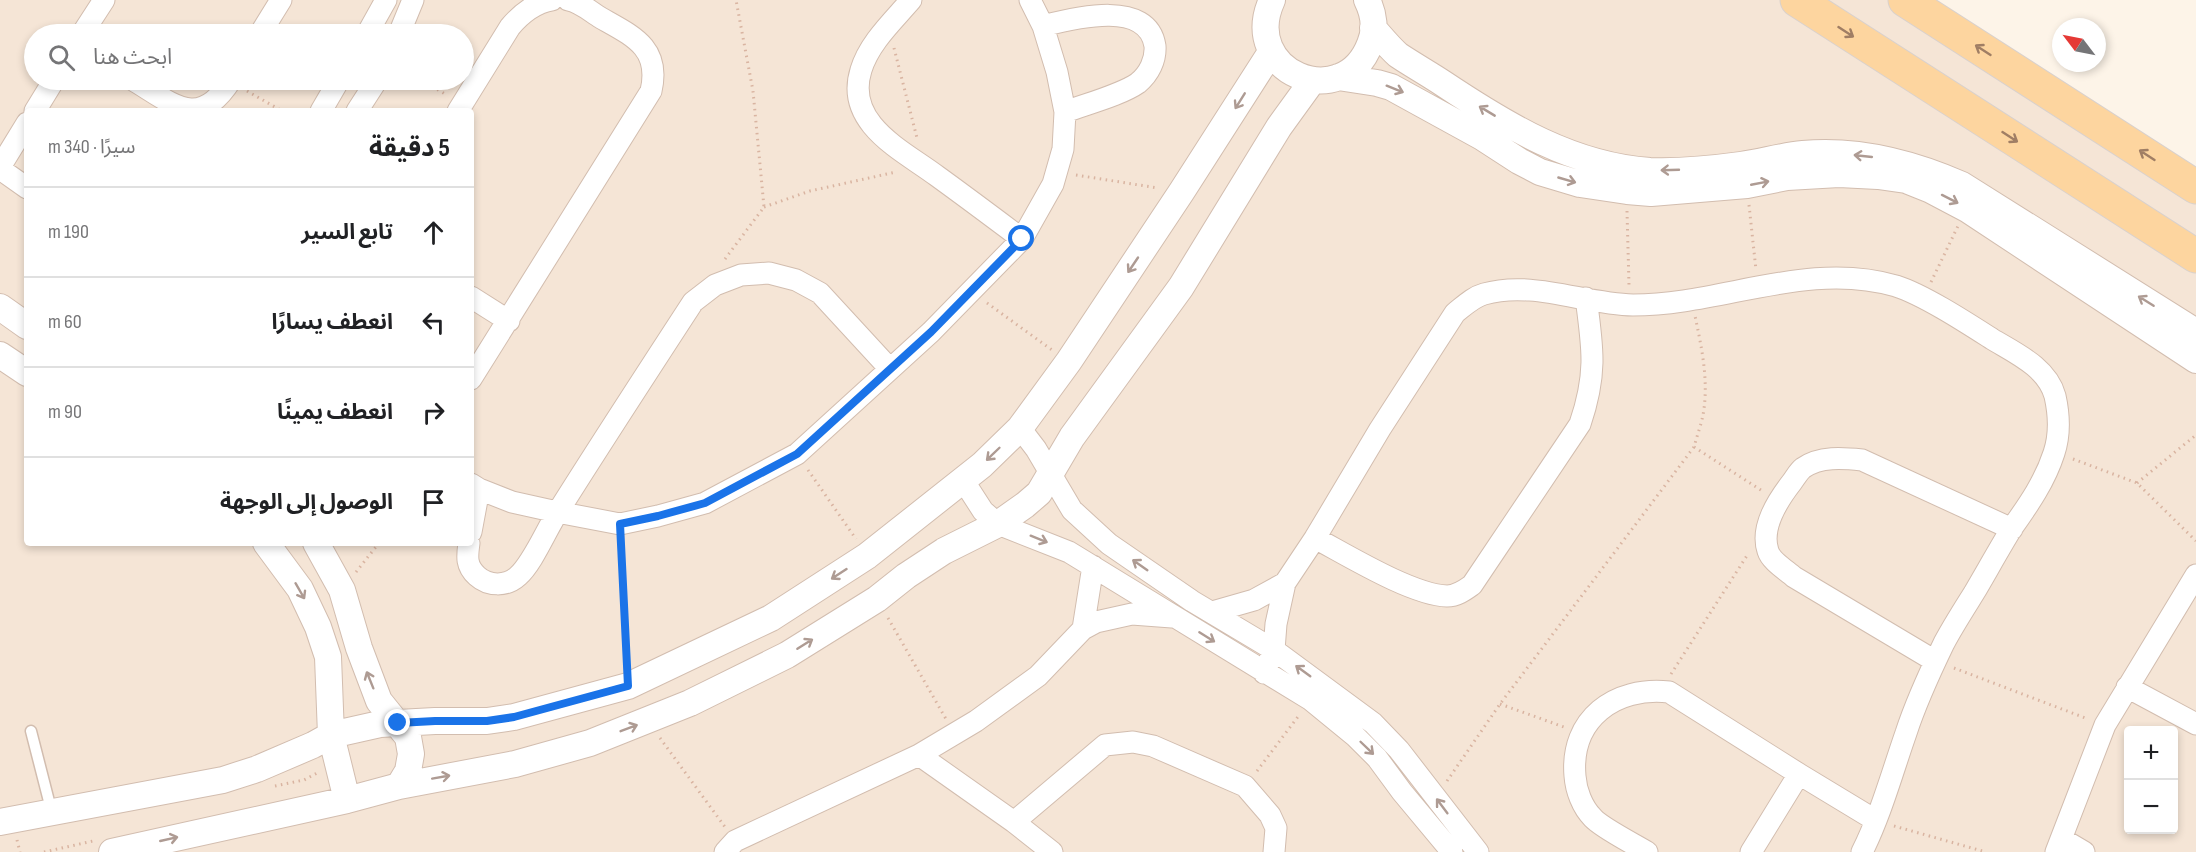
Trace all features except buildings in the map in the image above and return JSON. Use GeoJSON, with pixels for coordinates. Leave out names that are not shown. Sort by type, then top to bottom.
{"type":"FeatureCollection","features":[{"type":"Feature","properties":{"kind":"main road"},"geometry":{"type":"LineString","coordinates":[[1797,0],[2196,256]]}},
{"type":"Feature","properties":{"kind":"main road"},"geometry":{"type":"LineString","coordinates":[[1905,0],[2196,187]]}},
{"type":"Feature","properties":{"kind":"street"},"geometry":{"type":"LineString","coordinates":[[88,24],[104,0]]}},
{"type":"Feature","properties":{"kind":"street"},"geometry":{"type":"LineString","coordinates":[[266,24],[281,0]]}},
{"type":"Feature","properties":{"kind":"street"},"geometry":{"type":"LineString","coordinates":[[373,24],[386,0]]}},
{"type":"Feature","properties":{"kind":"street"},"geometry":{"type":"LineString","coordinates":[[403,24],[413,0]]}},
{"type":"Feature","properties":{"kind":"street"},"geometry":{"type":"LineString","coordinates":[[474,85],[519,16],[531,7],[552,0]]}},
{"type":"Feature","properties":{"kind":"street"},"geometry":{"type":"LineString","coordinates":[[474,374],[651,91],[655,75],[652,60],[644,46],[633,36],[568,0]]}},
{"type":"Feature","properties":{"kind":"street"},"geometry":{"type":"LineString","coordinates":[[911,0],[875,44],[861,70],[859,98],[864,112],[881,136],[899,151],[924,166],[1022,239]]}},
{"type":"Feature","properties":{"kind":"street"},"geometry":{"type":"LineString","coordinates":[[475,486],[512,502],[620,524],[705,503],[797,454],[931,332],[1022,239],[1053,184],[1063,149],[1065,112],[1057,72],[1043,26],[1030,0]]}},
{"type":"Feature","properties":{"kind":"street"},"geometry":{"type":"LineString","coordinates":[[1272,0],[1267,10],[1266,38],[1271,52],[1288,71],[1300,78],[1377,83],[1407,94],[1540,172],[1580,184],[1627,191],[1684,191],[1839,174],[1906,180],[1967,208],[2196,360]]}},
{"type":"Feature","properties":{"kind":"street"},"geometry":{"type":"LineString","coordinates":[[112,852],[347,800],[399,786],[515,764],[590,743],[690,703],[788,655],[877,599],[944,550],[998,524],[1025,506],[1040,493],[1072,437],[1181,287],[1279,127],[1326,79],[1349,71],[1363,58],[1371,41],[1373,28],[1373,17],[1367,0]]}},
{"type":"Feature","properties":{"kind":"street"},"geometry":{"type":"LineString","coordinates":[[1043,26],[1112,9],[1125,10],[1137,16],[1147,25],[1153,36],[1155,49],[1153,62],[1147,74],[1138,83],[1065,112]]}},
{"type":"Feature","properties":{"kind":"street"},"geometry":{"type":"LineString","coordinates":[[1373,28],[1398,54],[1463,97],[1542,143],[1577,157],[1614,166],[1651,171],[1703,169],[1805,154],[1838,153],[1870,156],[1932,172],[1962,185],[2196,332]]}},
{"type":"Feature","properties":{"kind":"street"},"geometry":{"type":"LineString","coordinates":[[0,822],[223,780],[257,769],[331,735],[380,724],[487,721],[514,717],[628,686],[771,618],[867,556],[982,465],[1020,428],[1069,362],[1271,52]]}},
{"type":"Feature","properties":{"kind":"street"},"geometry":{"type":"LineString","coordinates":[[36,108],[48,90]]}},
{"type":"Feature","properties":{"kind":"street"},"geometry":{"type":"LineString","coordinates":[[150,90],[182,108]]}},
{"type":"Feature","properties":{"kind":"street"},"geometry":{"type":"LineString","coordinates":[[201,108],[215,102],[224,90]]}},
{"type":"Feature","properties":{"kind":"street"},"geometry":{"type":"LineString","coordinates":[[323,108],[333,90]]}},
{"type":"Feature","properties":{"kind":"street"},"geometry":{"type":"LineString","coordinates":[[359,108],[371,90]]}},
{"type":"Feature","properties":{"kind":"street"},"geometry":{"type":"LineString","coordinates":[[460,108],[471,90]]}},
{"type":"Feature","properties":{"kind":"street"},"geometry":{"type":"LineString","coordinates":[[24,128],[0,168],[24,186]]}},
{"type":"Feature","properties":{"kind":"street"},"geometry":{"type":"LineString","coordinates":[[469,546],[469,568],[482,581],[493,585],[508,583],[519,576],[693,302],[715,285],[741,275],[769,273],[796,280],[820,293],[890,369]]}},
{"type":"Feature","properties":{"kind":"street"},"geometry":{"type":"LineString","coordinates":[[1264,673],[1274,650],[1275,624],[1285,583],[1455,313],[1482,294],[1527,291],[1630,305],[1692,300],[1758,286],[1806,279],[1835,278],[1871,281],[1898,287],[1983,333],[2035,366],[2046,378],[2054,394],[2059,430],[2054,452],[2040,486],[1945,640],[1935,661],[1862,852]]}},
{"type":"Feature","properties":{"kind":"street"},"geometry":{"type":"LineString","coordinates":[[1314,538],[1419,590],[1449,596],[1461,593],[1472,585],[1580,424],[1589,397],[1593,369],[1592,340],[1586,298]]}},
{"type":"Feature","properties":{"kind":"street"},"geometry":{"type":"LineString","coordinates":[[474,299],[509,321]]}},
{"type":"Feature","properties":{"kind":"street"},"geometry":{"type":"LineString","coordinates":[[0,307],[24,324]]}},
{"type":"Feature","properties":{"kind":"street"},"geometry":{"type":"LineString","coordinates":[[0,355],[24,371]]}},
{"type":"Feature","properties":{"kind":"street"},"geometry":{"type":"LineString","coordinates":[[1020,428],[1036,449],[1071,510],[1109,544],[1192,601],[1274,650],[1373,723],[1399,750],[1478,852]]}},
{"type":"Feature","properties":{"kind":"street"},"geometry":{"type":"LineString","coordinates":[[1935,661],[1794,577],[1778,564],[1768,552],[1766,532],[1775,509],[1802,468],[1822,460],[1842,458],[1862,460],[2012,529]]}},
{"type":"Feature","properties":{"kind":"street"},"geometry":{"type":"LineString","coordinates":[[963,480],[983,511],[998,524],[1069,552],[1311,700],[1355,736],[1377,758],[1452,852]]}},
{"type":"Feature","properties":{"kind":"street"},"geometry":{"type":"LineString","coordinates":[[1069,552],[1089,526]]}},
{"type":"Feature","properties":{"kind":"street"},"geometry":{"type":"LineString","coordinates":[[268,546],[300,589],[318,627],[328,657],[331,735],[347,800]]}},
{"type":"Feature","properties":{"kind":"street"},"geometry":{"type":"LineString","coordinates":[[318,546],[342,590],[379,701],[408,737],[411,754],[408,771],[399,786]]}},
{"type":"Feature","properties":{"kind":"street"},"geometry":{"type":"LineString","coordinates":[[1083,629],[1093,566]]}},
{"type":"Feature","properties":{"kind":"street"},"geometry":{"type":"LineString","coordinates":[[2084,852],[2059,846],[2105,726],[2196,575]]}},
{"type":"Feature","properties":{"kind":"street"},"geometry":{"type":"LineString","coordinates":[[1212,612],[1254,600],[1285,583]]}},
{"type":"Feature","properties":{"kind":"street"},"geometry":{"type":"LineString","coordinates":[[1176,618],[1192,601]]}},
{"type":"Feature","properties":{"kind":"street"},"geometry":{"type":"LineString","coordinates":[[737,848],[919,754],[976,721],[1038,676],[1083,629],[1096,622],[1132,614],[1176,618]]}},
{"type":"Feature","properties":{"kind":"street"},"geometry":{"type":"LineString","coordinates":[[2127,687],[2196,724]]}},
{"type":"Feature","properties":{"kind":"street"},"geometry":{"type":"LineString","coordinates":[[1647,852],[1593,819],[1582,802],[1576,784],[1574,765],[1577,746],[1582,734],[1597,712],[1612,701],[1630,693],[1650,690],[1669,692],[1875,820]]}},
{"type":"Feature","properties":{"kind":"street"},"geometry":{"type":"LineString","coordinates":[[1014,822],[1105,745],[1134,742],[1153,746],[1245,786],[1270,815],[1276,828],[1274,852]]}},
{"type":"Feature","properties":{"kind":"street"},"geometry":{"type":"LineString","coordinates":[[919,754],[1052,852]]}},
{"type":"Feature","properties":{"kind":"street"},"geometry":{"type":"LineString","coordinates":[[1751,852],[1799,774]]}},
{"type":"Feature","properties":{"kind":"lane"},"geometry":{"type":"LineString","coordinates":[[31,731],[52,813]]}},
{"type":"Feature","properties":{"kind":"path"},"geometry":{"type":"LineString","coordinates":[[736,0],[753,91],[764,207]]}},
{"type":"Feature","properties":{"kind":"path"},"geometry":{"type":"LineString","coordinates":[[722,264],[764,207],[810,190],[924,166],[888,26]]}},
{"type":"Feature","properties":{"kind":"path"},"geometry":{"type":"LineString","coordinates":[[247,90],[277,108]]}},
{"type":"Feature","properties":{"kind":"path"},"geometry":{"type":"LineString","coordinates":[[436,90],[460,108]]}},
{"type":"Feature","properties":{"kind":"path"},"geometry":{"type":"LineString","coordinates":[[1056,172],[1182,191]]}},
{"type":"Feature","properties":{"kind":"path"},"geometry":{"type":"LineString","coordinates":[[1747,185],[1758,286]]}},
{"type":"Feature","properties":{"kind":"path"},"geometry":{"type":"LineString","coordinates":[[1627,191],[1630,305]]}},
{"type":"Feature","properties":{"kind":"path"},"geometry":{"type":"LineString","coordinates":[[1923,299],[1967,208]]}},
{"type":"Feature","properties":{"kind":"path"},"geometry":{"type":"LineString","coordinates":[[970,292],[1069,362]]}},
{"type":"Feature","properties":{"kind":"path"},"geometry":{"type":"LineString","coordinates":[[1435,797],[1500,704],[1694,447],[1703,415],[1706,382],[1692,300]]}},
{"type":"Feature","properties":{"kind":"path"},"geometry":{"type":"LineString","coordinates":[[2137,483],[2196,435]]}},
{"type":"Feature","properties":{"kind":"path"},"geometry":{"type":"LineString","coordinates":[[1661,691],[1775,509],[1694,447]]}},
{"type":"Feature","properties":{"kind":"path"},"geometry":{"type":"LineString","coordinates":[[2054,452],[2137,483],[2196,541]]}},
{"type":"Feature","properties":{"kind":"path"},"geometry":{"type":"LineString","coordinates":[[797,454],[867,556]]}},
{"type":"Feature","properties":{"kind":"path"},"geometry":{"type":"LineString","coordinates":[[620,524],[628,686]]}},
{"type":"Feature","properties":{"kind":"path"},"geometry":{"type":"LineString","coordinates":[[342,590],[377,546]]}},
{"type":"Feature","properties":{"kind":"path"},"geometry":{"type":"LineString","coordinates":[[877,599],[954,734]]}},
{"type":"Feature","properties":{"kind":"path"},"geometry":{"type":"LineString","coordinates":[[1935,661],[2105,726]]}},
{"type":"Feature","properties":{"kind":"path"},"geometry":{"type":"LineString","coordinates":[[1245,786],[1311,700]]}},
{"type":"Feature","properties":{"kind":"path"},"geometry":{"type":"LineString","coordinates":[[1500,704],[1582,734]]}},
{"type":"Feature","properties":{"kind":"path"},"geometry":{"type":"LineString","coordinates":[[648,721],[737,848]]}},
{"type":"Feature","properties":{"kind":"path"},"geometry":{"type":"LineString","coordinates":[[1875,820],[1986,852]]}},
{"type":"Feature","properties":{"kind":"shaded area"},"geometry":{"type":"Polygon","coordinates":[[[0,0],[1888,0],[2196,194],[2196,852],[0,852],[0,0]]]}},
{"type":"Feature","properties":{"kind":"route"},"geometry":{"type":"LineString","coordinates":[[398,723],[487,721],[514,717],[628,686],[620,524],[705,503],[797,454],[931,332],[1022,239]]}}]}
